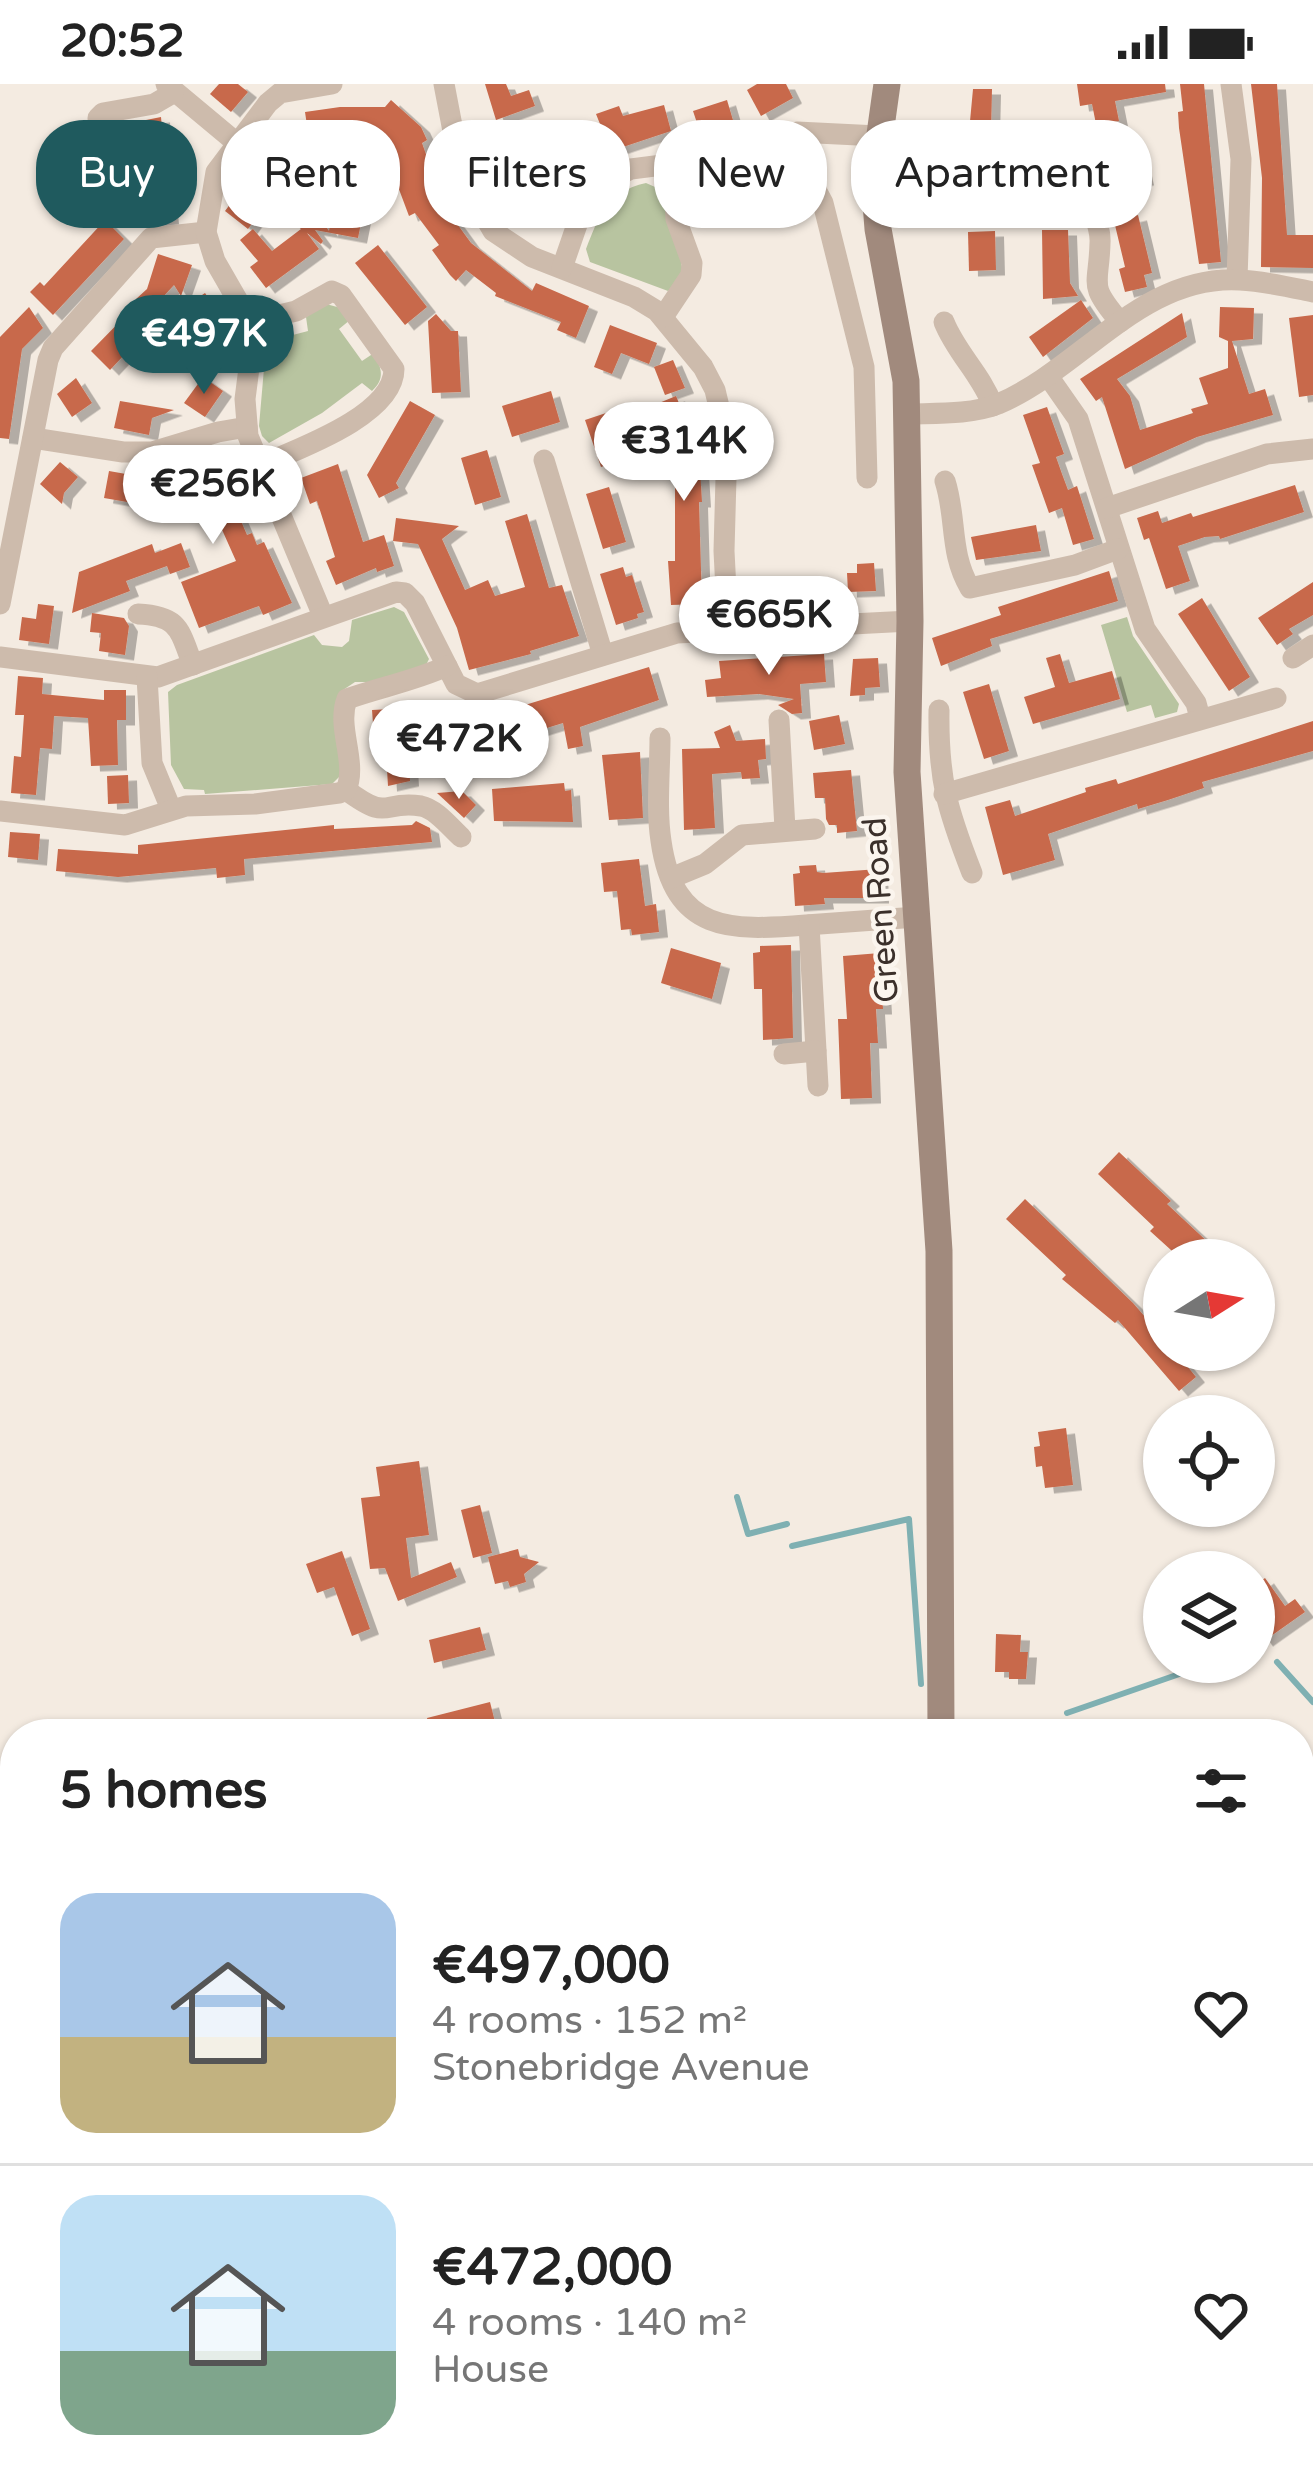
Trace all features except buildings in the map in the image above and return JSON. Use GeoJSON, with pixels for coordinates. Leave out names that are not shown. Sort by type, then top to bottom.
{"type":"FeatureCollection","features":[{"type":"Feature","properties":{"kind":"street"},"geometry":{"type":"LineString","coordinates":[[256,120],[280,93],[332,84]]}},
{"type":"Feature","properties":{"kind":"street"},"geometry":{"type":"LineString","coordinates":[[444,84],[462,178],[494,231],[516,249],[634,298],[663,317],[703,367],[723,416],[727,440],[728,629]]}},
{"type":"Feature","properties":{"kind":"street","name":"Green Road"},"geometry":{"type":"LineString","coordinates":[[881,120],[887,84]]}},
{"type":"Feature","properties":{"kind":"street"},"geometry":{"type":"LineString","coordinates":[[1231,84],[1241,159],[1237,279]]}},
{"type":"Feature","properties":{"kind":"street"},"geometry":{"type":"LineString","coordinates":[[98,120],[103,113],[154,104],[170,89],[221,130]]}},
{"type":"Feature","properties":{"kind":"street"},"geometry":{"type":"LineString","coordinates":[[221,166],[206,232],[214,261],[250,322],[247,427],[323,616]]}},
{"type":"Feature","properties":{"kind":"street"},"geometry":{"type":"LineString","coordinates":[[562,268],[581,213],[597,185],[632,169],[654,166]]}},
{"type":"Feature","properties":{"kind":"street"},"geometry":{"type":"LineString","coordinates":[[827,215],[864,367],[867,478]]}},
{"type":"Feature","properties":{"kind":"street"},"geometry":{"type":"LineString","coordinates":[[663,317],[691,274],[692,263],[679,228]]}},
{"type":"Feature","properties":{"kind":"street","name":"Green Road"},"geometry":{"type":"LineString","coordinates":[[878,228],[902,343],[907,414],[907,772],[939,1252],[941,1719]]}},
{"type":"Feature","properties":{"kind":"street"},"geometry":{"type":"LineString","coordinates":[[1101,228],[1096,281],[1101,300],[1120,322]]}},
{"type":"Feature","properties":{"kind":"street"},"geometry":{"type":"LineString","coordinates":[[0,604],[53,348],[151,238],[206,232]]}},
{"type":"Feature","properties":{"kind":"street"},"geometry":{"type":"LineString","coordinates":[[907,414],[993,406],[1048,376],[1130,313],[1182,289],[1237,279],[1313,292]]}},
{"type":"Feature","properties":{"kind":"street"},"geometry":{"type":"LineString","coordinates":[[250,322],[296,311],[332,291],[341,295],[394,368],[387,389],[350,425],[259,466]]}},
{"type":"Feature","properties":{"kind":"street"},"geometry":{"type":"LineString","coordinates":[[944,322],[962,359],[985,383],[993,406]]}},
{"type":"Feature","properties":{"kind":"street"},"geometry":{"type":"LineString","coordinates":[[1048,376],[1078,419],[1145,629],[1196,703],[1200,718]]}},
{"type":"Feature","properties":{"kind":"street"},"geometry":{"type":"LineString","coordinates":[[33,438],[152,452],[247,427]]}},
{"type":"Feature","properties":{"kind":"street"},"geometry":{"type":"LineString","coordinates":[[1107,508],[1268,454],[1313,448]]}},
{"type":"Feature","properties":{"kind":"street"},"geometry":{"type":"LineString","coordinates":[[544,460],[603,655]]}},
{"type":"Feature","properties":{"kind":"street"},"geometry":{"type":"LineString","coordinates":[[945,481],[957,561],[970,588],[1075,565],[1118,549]]}},
{"type":"Feature","properties":{"kind":"street"},"geometry":{"type":"LineString","coordinates":[[0,657],[148,677],[371,599],[405,593],[415,603],[456,684],[477,694],[676,633],[910,621]]}},
{"type":"Feature","properties":{"kind":"street"},"geometry":{"type":"LineString","coordinates":[[138,614],[170,619],[193,665]]}},
{"type":"Feature","properties":{"kind":"street"},"geometry":{"type":"LineString","coordinates":[[1293,658],[1313,645]]}},
{"type":"Feature","properties":{"kind":"street"},"geometry":{"type":"LineString","coordinates":[[346,790],[350,777],[344,721],[347,699],[392,688],[447,665]]}},
{"type":"Feature","properties":{"kind":"street"},"geometry":{"type":"LineString","coordinates":[[148,677],[152,763],[171,809]]}},
{"type":"Feature","properties":{"kind":"street"},"geometry":{"type":"LineString","coordinates":[[944,794],[1276,698]]}},
{"type":"Feature","properties":{"kind":"street"},"geometry":{"type":"LineString","coordinates":[[939,710],[938,768],[972,873]]}},
{"type":"Feature","properties":{"kind":"street"},"geometry":{"type":"LineString","coordinates":[[779,720],[785,830]]}},
{"type":"Feature","properties":{"kind":"street"},"geometry":{"type":"LineString","coordinates":[[660,738],[660,839],[671,878],[692,910],[708,922],[747,930],[917,917]]}},
{"type":"Feature","properties":{"kind":"street"},"geometry":{"type":"LineString","coordinates":[[0,812],[124,825],[171,809],[320,798],[346,790]]}},
{"type":"Feature","properties":{"kind":"street"},"geometry":{"type":"LineString","coordinates":[[346,790],[377,811],[420,806],[461,837]]}},
{"type":"Feature","properties":{"kind":"street"},"geometry":{"type":"LineString","coordinates":[[671,878],[705,864],[742,835],[815,829]]}},
{"type":"Feature","properties":{"kind":"street"},"geometry":{"type":"LineString","coordinates":[[808,925],[818,1086]]}},
{"type":"Feature","properties":{"kind":"street"},"geometry":{"type":"LineString","coordinates":[[784,1054],[816,1051]]}},
{"type":"Feature","properties":{"kind":"green space"},"geometry":{"type":"Polygon","coordinates":[[[646,183],[654,187],[654,228],[673,230],[683,276],[668,291],[590,262],[586,249],[595,228],[630,228],[633,187],[646,183]]]}},
{"type":"Feature","properties":{"kind":"green space"},"geometry":{"type":"Polygon","coordinates":[[[326,304],[341,308],[350,320],[339,329],[362,361],[374,353],[379,382],[372,391],[362,383],[269,443],[259,426],[267,334],[285,322],[289,336],[308,331],[306,317],[326,304]]]}},
{"type":"Feature","properties":{"kind":"green space"},"geometry":{"type":"Polygon","coordinates":[[[394,607],[404,612],[429,659],[425,667],[384,682],[355,682],[343,690],[341,775],[332,784],[205,794],[204,790],[184,789],[171,765],[168,692],[314,635],[322,645],[342,647],[349,641],[352,620],[394,607]]]}},
{"type":"Feature","properties":{"kind":"green space"},"geometry":{"type":"Polygon","coordinates":[[[1127,617],[1133,636],[1179,704],[1177,712],[1155,718],[1151,705],[1127,712],[1101,625],[1127,617]]]}},
{"type":"Feature","properties":{"kind":"waterway"},"geometry":{"type":"LineString","coordinates":[[737,1497],[748,1534],[787,1524]]}},
{"type":"Feature","properties":{"kind":"waterway"},"geometry":{"type":"LineString","coordinates":[[792,1546],[909,1519],[921,1684]]}},
{"type":"Feature","properties":{"kind":"waterway"},"geometry":{"type":"LineString","coordinates":[[1277,1662],[1313,1702]]}},
{"type":"Feature","properties":{"kind":"waterway"},"geometry":{"type":"LineString","coordinates":[[1067,1713],[1153,1683]]}}]}
